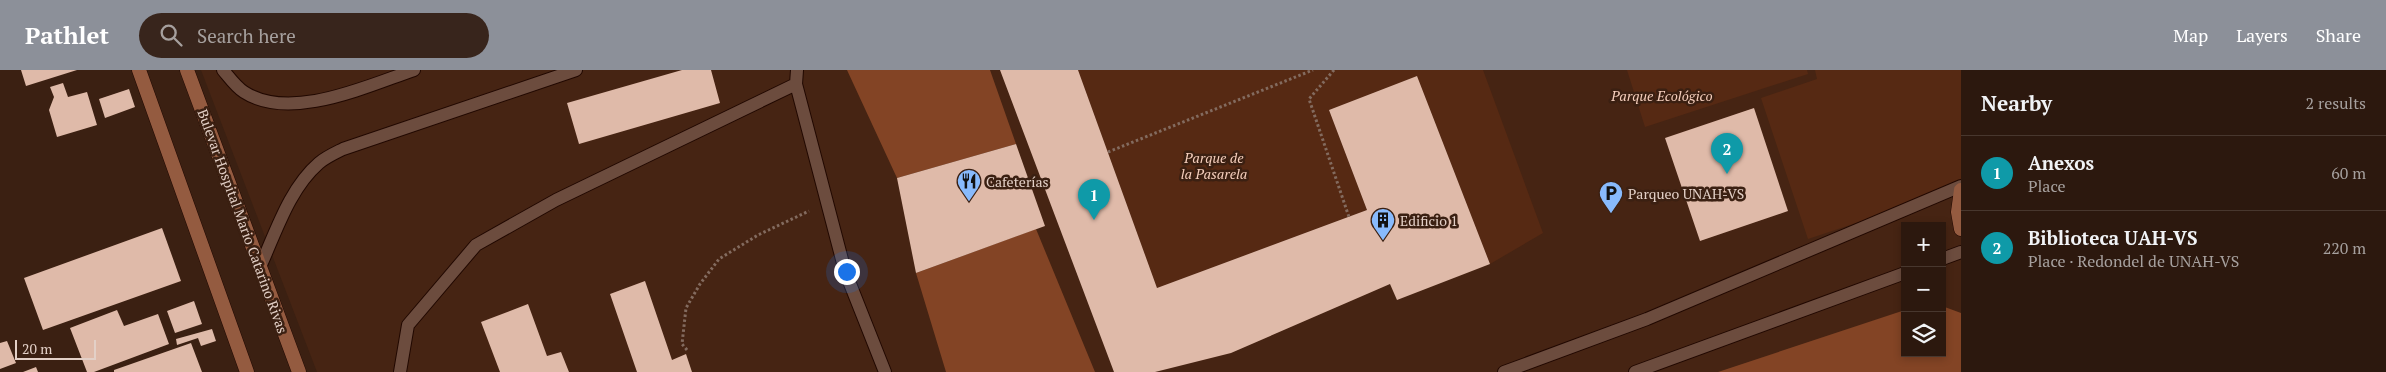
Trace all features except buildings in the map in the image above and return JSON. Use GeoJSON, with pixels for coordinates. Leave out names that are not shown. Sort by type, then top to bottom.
{"type":"FeatureCollection","features":[{"type":"Feature","properties":{"kind":"main road"},"geometry":{"type":"LineString","coordinates":[[139,70],[247,372]]}},
{"type":"Feature","properties":{"kind":"main road","name":"Bulevar Hospital Mario Catarino Rivas"},"geometry":{"type":"LineString","coordinates":[[187,70],[299,372]]}},
{"type":"Feature","properties":{"kind":"main road"},"geometry":{"type":"LineString","coordinates":[[1961,190],[1958,212],[1961,229]]}},
{"type":"Feature","properties":{"kind":"lane"},"geometry":{"type":"LineString","coordinates":[[223,70],[244,92],[267,100],[295,105],[326,99],[414,70]]}},
{"type":"Feature","properties":{"kind":"lane"},"geometry":{"type":"LineString","coordinates":[[260,267],[283,214],[302,182],[320,162],[343,149],[576,70]]}},
{"type":"Feature","properties":{"kind":"lane"},"geometry":{"type":"LineString","coordinates":[[797,70],[796,84],[845,272],[885,372]]}},
{"type":"Feature","properties":{"kind":"lane"},"geometry":{"type":"LineString","coordinates":[[400,372],[408,325],[476,245],[556,200],[796,84]]}},
{"type":"Feature","properties":{"kind":"lane"},"geometry":{"type":"LineString","coordinates":[[1504,372],[1647,319],[1961,186]]}},
{"type":"Feature","properties":{"kind":"lane"},"geometry":{"type":"LineString","coordinates":[[1946,258],[1961,252]]}},
{"type":"Feature","properties":{"kind":"lane"},"geometry":{"type":"LineString","coordinates":[[1635,372],[1901,274]]}},
{"type":"Feature","properties":{"kind":"path"},"geometry":{"type":"LineString","coordinates":[[1108,152],[1313,70]]}},
{"type":"Feature","properties":{"kind":"path"},"geometry":{"type":"LineString","coordinates":[[1334,70],[1310,99],[1349,217]]}},
{"type":"Feature","properties":{"kind":"path"},"geometry":{"type":"LineString","coordinates":[[687,350],[682,344],[686,308],[700,284],[719,259],[758,235],[827,202]]}},
{"type":"Feature","properties":{"kind":"shaded area"},"geometry":{"type":"Polygon","coordinates":[[[201,70],[1961,70],[1961,372],[317,372],[201,70]]]}},
{"type":"Feature","properties":{"kind":"shaded area"},"geometry":{"type":"Polygon","coordinates":[[[847,70],[990,70],[1016,144],[897,178],[847,70]]]}},
{"type":"Feature","properties":{"kind":"shaded area"},"geometry":{"type":"Polygon","coordinates":[[[1036,229],[1095,372],[946,372],[916,273],[1036,229]]]}},
{"type":"Feature","properties":{"kind":"shaded area"},"geometry":{"type":"Polygon","coordinates":[[[1946,307],[1961,313],[1961,372],[1718,372],[1901,311],[1901,357],[1946,357],[1946,307]]]}},
{"type":"Feature","properties":{"kind":"green space","name":"Parque de la Pasarela"},"geometry":{"type":"Polygon","coordinates":[[[1078,70],[1483,70],[1543,233],[1490,264],[1417,76],[1329,110],[1367,210],[1157,288],[1078,70]]]}},
{"type":"Feature","properties":{"kind":"green space","name":"Parque Ecológico"},"geometry":{"type":"Polygon","coordinates":[[[1627,70],[1807,70],[1808,74],[1645,127],[1627,70]]]}},
{"type":"Feature","properties":{"kind":"green space"},"geometry":{"type":"Polygon","coordinates":[[[1815,70],[1961,70],[1961,188],[1808,239],[1761,98],[1817,79],[1815,70]]]}},
{"type":"Feature","properties":{"kind":"place","name":"Biblioteca UAH-VS"},"geometry":{"type":"Point","coordinates":[1727,174]}},
{"type":"Feature","properties":{"kind":"place","name":"Cafeterías"},"geometry":{"type":"Point","coordinates":[969,202]}},
{"type":"Feature","properties":{"kind":"place","name":"Parqueo UNAH-VS"},"geometry":{"type":"Point","coordinates":[1611,214]}},
{"type":"Feature","properties":{"kind":"place","name":"Anexos"},"geometry":{"type":"Point","coordinates":[1094,220]}},
{"type":"Feature","properties":{"kind":"place","name":"Edificio 1"},"geometry":{"type":"Point","coordinates":[1383,241]}}]}
